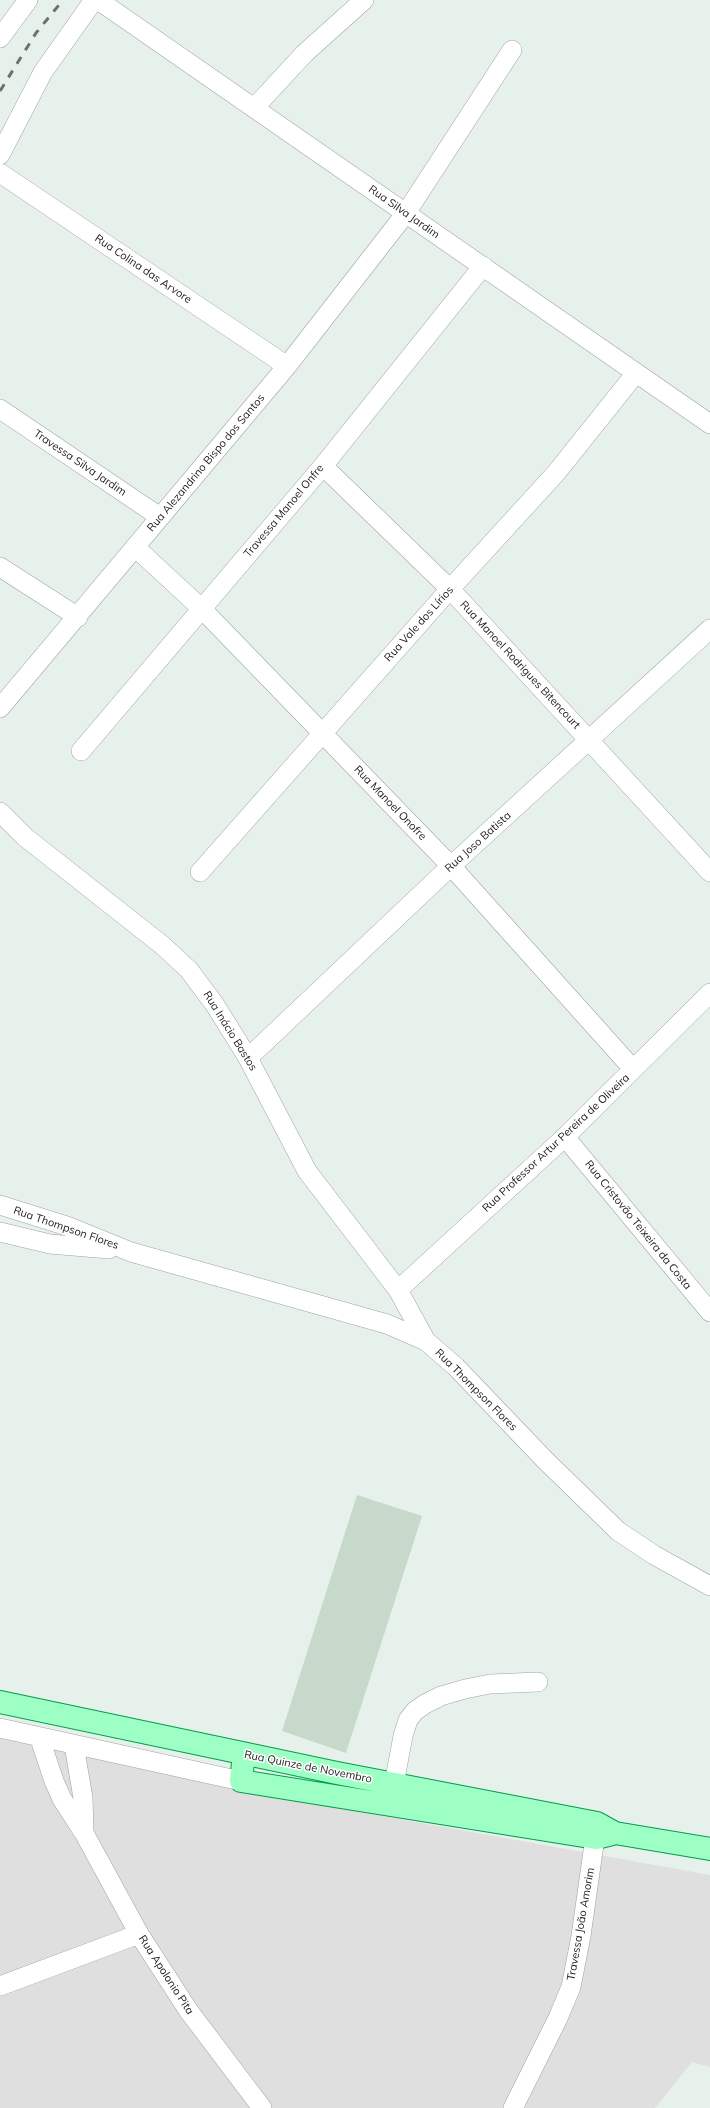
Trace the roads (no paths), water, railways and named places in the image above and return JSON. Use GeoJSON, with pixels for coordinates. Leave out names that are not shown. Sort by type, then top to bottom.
{"type":"FeatureCollection","features":[{"type":"Feature","properties":{"kind":"main road","name":"Rua Quinze de Novembro"},"geometry":{"type":"LineString","coordinates":[[0,1702],[394,1784],[603,1832]]}},
{"type":"Feature","properties":{"kind":"main road"},"geometry":{"type":"LineString","coordinates":[[241,1781],[244,1754]]}},
{"type":"Feature","properties":{"kind":"main road"},"geometry":{"type":"LineString","coordinates":[[334,1796],[336,1773]]}},
{"type":"Feature","properties":{"kind":"main road","name":"Rua Quinze de Novembro"},"geometry":{"type":"LineString","coordinates":[[241,1781],[334,1796],[603,1832],[710,1850]]}},
{"type":"Feature","properties":{"kind":"street"},"geometry":{"type":"LineString","coordinates":[[0,38],[28,0]]}},
{"type":"Feature","properties":{"kind":"street"},"geometry":{"type":"LineString","coordinates":[[0,155],[43,72],[94,0]]}},
{"type":"Feature","properties":{"kind":"street","name":"Rua Silva Jardim"},"geometry":{"type":"LineString","coordinates":[[98,0],[710,424]]}},
{"type":"Feature","properties":{"kind":"street"},"geometry":{"type":"LineString","coordinates":[[254,108],[305,52],[364,0]]}},
{"type":"Feature","properties":{"kind":"street","name":"Rua Alezandrino Bispo dos Santos"},"geometry":{"type":"LineString","coordinates":[[0,708],[78,617],[287,366],[406,213],[512,50]]}},
{"type":"Feature","properties":{"kind":"street","name":"Rua Colina das Arvore"},"geometry":{"type":"LineString","coordinates":[[0,173],[287,366]]}},
{"type":"Feature","properties":{"kind":"street","name":"Travessa Manoel Onfre"},"geometry":{"type":"LineString","coordinates":[[81,751],[322,466],[482,266]]}},
{"type":"Feature","properties":{"kind":"street","name":"Rua Vale dos Lírios"},"geometry":{"type":"LineString","coordinates":[[200,872],[450,589],[556,473],[636,373]]}},
{"type":"Feature","properties":{"kind":"street","name":"Travessa Silva Jardim"},"geometry":{"type":"LineString","coordinates":[[0,409],[160,517]]}},
{"type":"Feature","properties":{"kind":"street","name":"Rua Manoel Rodrigues Bitencourt"},"geometry":{"type":"LineString","coordinates":[[322,466],[450,589],[710,872]]}},
{"type":"Feature","properties":{"kind":"street","name":"Rua Manoel Onofre"},"geometry":{"type":"LineString","coordinates":[[135,547],[202,609],[323,732],[451,866],[634,1069]]}},
{"type":"Feature","properties":{"kind":"street"},"geometry":{"type":"LineString","coordinates":[[0,567],[78,617]]}},
{"type":"Feature","properties":{"kind":"street","name":"Rua Joso Batista"},"geometry":{"type":"LineString","coordinates":[[248,1058],[451,866],[710,629]]}},
{"type":"Feature","properties":{"kind":"street","name":"Rua Inácio Bastos"},"geometry":{"type":"LineString","coordinates":[[0,812],[25,837],[162,945],[189,970],[215,1005],[248,1058],[306,1171],[398,1290],[426,1341]]}},
{"type":"Feature","properties":{"kind":"street","name":"Rua Professor Artur Pereira de Oliveira"},"geometry":{"type":"LineString","coordinates":[[398,1290],[565,1136],[710,993]]}},
{"type":"Feature","properties":{"kind":"street","name":"Rua Cristovão Teixeira da Costa"},"geometry":{"type":"LineString","coordinates":[[565,1136],[710,1312]]}},
{"type":"Feature","properties":{"kind":"street","name":"Rua Thompson Flores"},"geometry":{"type":"LineString","coordinates":[[0,1205],[68,1226],[131,1252],[387,1324],[426,1341],[456,1367],[545,1460],[618,1531],[654,1556],[710,1586]]}},
{"type":"Feature","properties":{"kind":"street","name":"Rua Thompson Flores"},"geometry":{"type":"LineString","coordinates":[[0,1232],[50,1244],[131,1252]]}},
{"type":"Feature","properties":{"kind":"street"},"geometry":{"type":"LineString","coordinates":[[394,1784],[403,1736],[408,1720],[415,1711],[441,1696],[465,1689],[490,1684],[538,1682]]}},
{"type":"Feature","properties":{"kind":"street"},"geometry":{"type":"LineString","coordinates":[[0,1728],[40,1739],[241,1781]]}},
{"type":"Feature","properties":{"kind":"street","name":"Rua Apolonio Pita"},"geometry":{"type":"LineString","coordinates":[[40,1739],[54,1781],[62,1799],[84,1833],[139,1934],[188,2010],[262,2108]]}},
{"type":"Feature","properties":{"kind":"street","name":"Rua Apolonio Pita"},"geometry":{"type":"LineString","coordinates":[[74,1746],[82,1798],[84,1833]]}},
{"type":"Feature","properties":{"kind":"street","name":"Travessa João Amorim"},"geometry":{"type":"LineString","coordinates":[[513,2108],[558,2018],[571,1987],[603,1832]]}},
{"type":"Feature","properties":{"kind":"street"},"geometry":{"type":"LineString","coordinates":[[0,1986],[139,1934]]}},
{"type":"Feature","properties":{"kind":"railway"},"geometry":{"type":"LineString","coordinates":[[0,91],[36,33],[63,0]]}}]}
